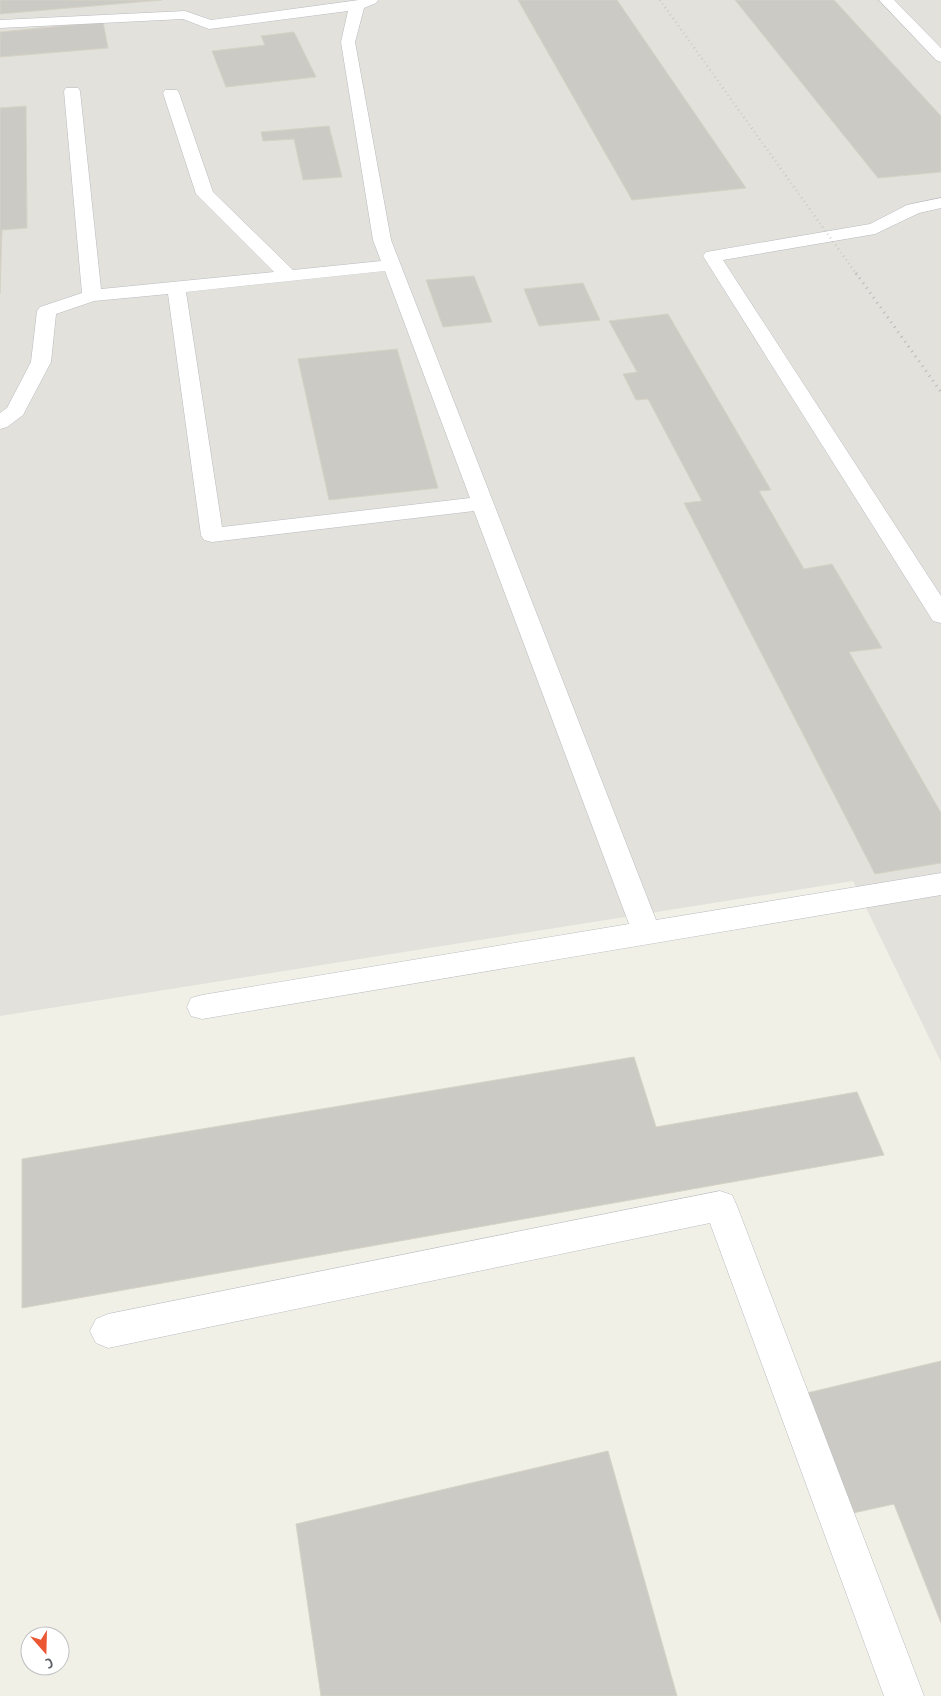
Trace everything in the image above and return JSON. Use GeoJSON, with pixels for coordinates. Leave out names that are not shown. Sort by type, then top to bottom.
{"type":"FeatureCollection","features":[{"type":"Feature","properties":{"kind":"lane"},"geometry":{"type":"LineString","coordinates":[[886,0],[941,57]]}},
{"type":"Feature","properties":{"kind":"lane"},"geometry":{"type":"LineString","coordinates":[[0,24],[185,15],[209,24],[364,3]]}},
{"type":"Feature","properties":{"kind":"lane"},"geometry":{"type":"LineString","coordinates":[[364,3],[348,42],[382,240],[647,934]]}},
{"type":"Feature","properties":{"kind":"lane"},"geometry":{"type":"LineString","coordinates":[[72,91],[92,296]]}},
{"type":"Feature","properties":{"kind":"lane"},"geometry":{"type":"LineString","coordinates":[[171,93],[205,194],[289,276]]}},
{"type":"Feature","properties":{"kind":"lane"},"geometry":{"type":"LineString","coordinates":[[941,203],[913,209],[875,229],[712,256],[941,615]]}},
{"type":"Feature","properties":{"kind":"lane"},"geometry":{"type":"LineString","coordinates":[[0,423],[16,411],[41,362],[47,311],[92,296],[392,265]]}},
{"type":"Feature","properties":{"kind":"lane"},"geometry":{"type":"LineString","coordinates":[[176,287],[212,535],[482,503]]}},
{"type":"Feature","properties":{"kind":"lane"},"geometry":{"type":"LineString","coordinates":[[202,1008],[941,884]]}},
{"type":"Feature","properties":{"kind":"lane"},"geometry":{"type":"LineString","coordinates":[[108,1331],[720,1206],[904,1696]]}},
{"type":"Feature","properties":{"kind":"shaded area"},"geometry":{"type":"Polygon","coordinates":[[[0,0],[941,0],[941,1062],[853,881],[0,1016],[0,0]]]}},
{"type":"Feature","properties":{"kind":"building"},"geometry":{"type":"Polygon","coordinates":[[[0,0],[162,0],[0,14],[0,0]]]}},
{"type":"Feature","properties":{"kind":"building"},"geometry":{"type":"Polygon","coordinates":[[[518,0],[617,0],[746,188],[632,200],[518,0]]]}},
{"type":"Feature","properties":{"kind":"building"},"geometry":{"type":"Polygon","coordinates":[[[735,0],[834,0],[941,116],[941,172],[878,178],[735,0]]]}},
{"type":"Feature","properties":{"kind":"building"},"geometry":{"type":"Polygon","coordinates":[[[103,22],[108,48],[0,57],[0,32],[103,22]]]}},
{"type":"Feature","properties":{"kind":"building"},"geometry":{"type":"Polygon","coordinates":[[[294,32],[316,77],[226,87],[212,51],[265,45],[261,36],[294,32]]]}},
{"type":"Feature","properties":{"kind":"building"},"geometry":{"type":"Polygon","coordinates":[[[26,106],[27,228],[2,230],[0,294],[0,108],[26,106]]]}},
{"type":"Feature","properties":{"kind":"building"},"geometry":{"type":"Polygon","coordinates":[[[329,126],[342,177],[303,180],[294,139],[263,141],[261,132],[329,126]]]}},
{"type":"Feature","properties":{"kind":"building"},"geometry":{"type":"Polygon","coordinates":[[[474,276],[492,322],[443,327],[426,280],[474,276]]]}},
{"type":"Feature","properties":{"kind":"building"},"geometry":{"type":"Polygon","coordinates":[[[583,283],[600,320],[539,326],[524,289],[583,283]]]}},
{"type":"Feature","properties":{"kind":"building"},"geometry":{"type":"Polygon","coordinates":[[[668,314],[771,490],[759,491],[804,569],[832,564],[882,648],[849,652],[941,813],[941,863],[875,874],[684,503],[702,501],[648,399],[636,400],[623,374],[637,372],[609,321],[668,314]]]}},
{"type":"Feature","properties":{"kind":"building"},"geometry":{"type":"Polygon","coordinates":[[[397,349],[438,488],[329,500],[298,359],[397,349]]]}},
{"type":"Feature","properties":{"kind":"building"},"geometry":{"type":"Polygon","coordinates":[[[634,1057],[656,1127],[857,1092],[884,1155],[22,1308],[22,1159],[634,1057]]]}},
{"type":"Feature","properties":{"kind":"building"},"geometry":{"type":"Polygon","coordinates":[[[941,1361],[941,1623],[894,1504],[853,1513],[807,1393],[941,1361]]]}},
{"type":"Feature","properties":{"kind":"building"},"geometry":{"type":"Polygon","coordinates":[[[608,1451],[677,1696],[321,1696],[296,1524],[608,1451]]]}},
{"type":"Feature","properties":{"kind":"railway"},"geometry":{"type":"LineString","coordinates":[[660,0],[857,275]]}},
{"type":"Feature","properties":{"kind":"railway"},"geometry":{"type":"LineString","coordinates":[[856,273],[941,392]]}}]}
